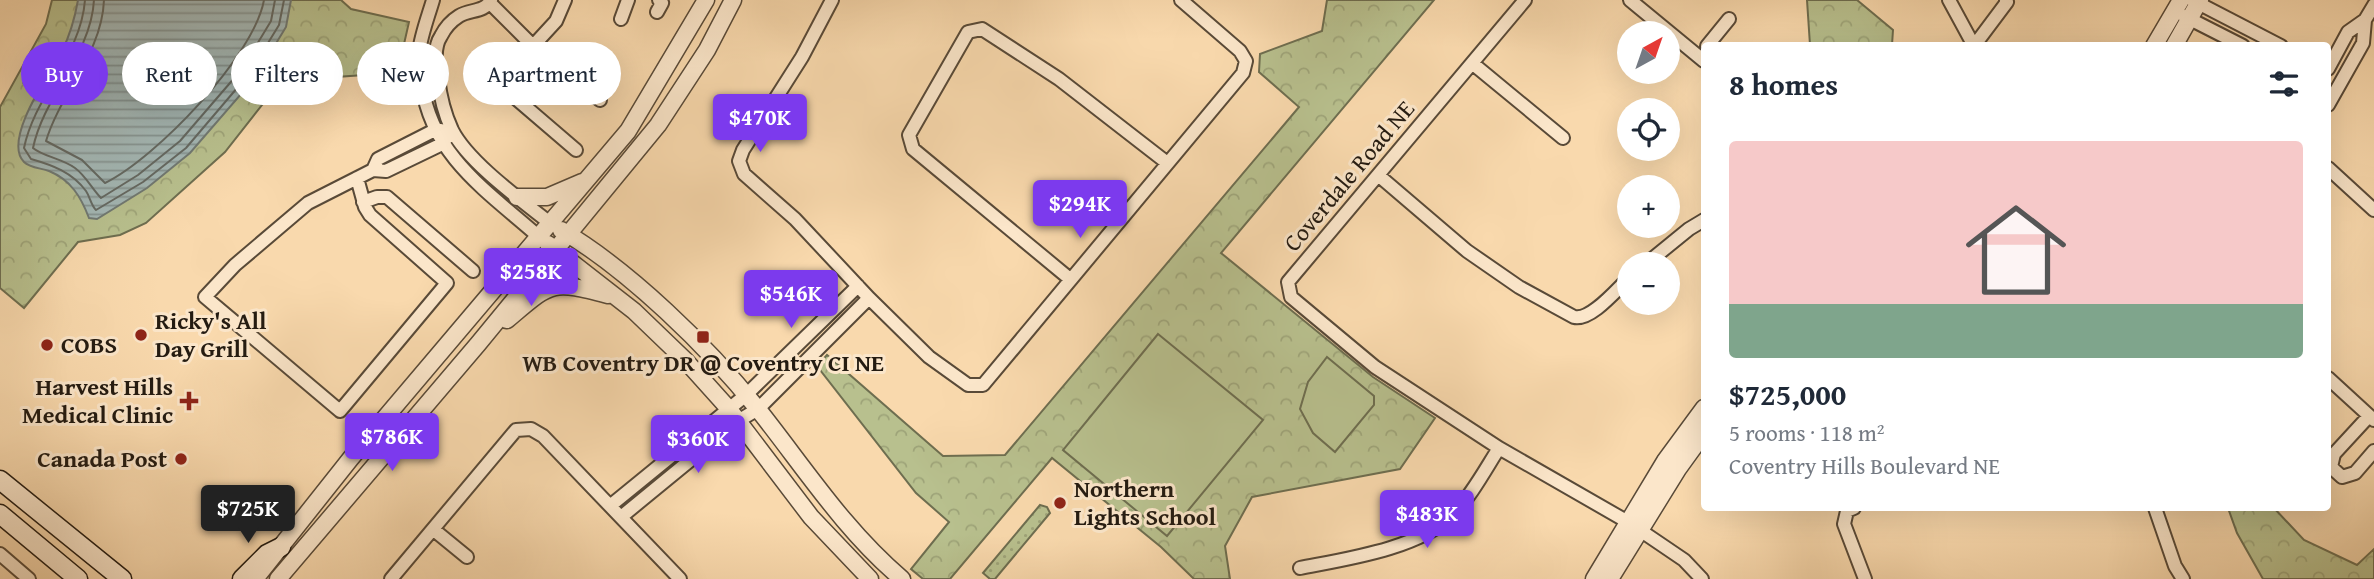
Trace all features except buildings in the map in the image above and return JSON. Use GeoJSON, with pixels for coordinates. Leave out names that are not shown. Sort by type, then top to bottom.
{"type":"FeatureCollection","features":[{"type":"Feature","properties":{"kind":"main road"},"geometry":{"type":"LineString","coordinates":[[0,480],[122,579]]}},
{"type":"Feature","properties":{"kind":"main road"},"geometry":{"type":"LineString","coordinates":[[0,514],[78,579]]}},
{"type":"Feature","properties":{"kind":"main road"},"geometry":{"type":"LineString","coordinates":[[242,579],[267,554],[281,547]]}},
{"type":"Feature","properties":{"kind":"street"},"geometry":{"type":"LineString","coordinates":[[433,0],[418,62],[424,102],[442,144],[469,175],[538,236],[634,312],[685,360],[734,415],[811,517],[870,579]]}},
{"type":"Feature","properties":{"kind":"street"},"geometry":{"type":"LineString","coordinates":[[537,42],[556,20],[565,0]]}},
{"type":"Feature","properties":{"kind":"street"},"geometry":{"type":"LineString","coordinates":[[621,19],[628,0]]}},
{"type":"Feature","properties":{"kind":"street"},"geometry":{"type":"LineString","coordinates":[[255,579],[351,458],[628,131],[706,0]]}},
{"type":"Feature","properties":{"kind":"street"},"geometry":{"type":"LineString","coordinates":[[278,579],[478,344],[658,125],[706,50],[733,0]]}},
{"type":"Feature","properties":{"kind":"street"},"geometry":{"type":"LineString","coordinates":[[832,0],[802,57],[738,161],[744,174],[795,219],[929,357],[968,385],[983,385],[1166,162],[1243,73],[1245,61],[1240,51],[1181,0]]}},
{"type":"Feature","properties":{"kind":"street","name":"Coverdale Road NE"},"geometry":{"type":"LineString","coordinates":[[1525,0],[1288,282],[1291,297],[1375,367],[1499,448],[1634,526],[1684,560],[1702,579]]}},
{"type":"Feature","properties":{"kind":"street"},"geometry":{"type":"LineString","coordinates":[[1630,0],[1701,51]]}},
{"type":"Feature","properties":{"kind":"street"},"geometry":{"type":"LineString","coordinates":[[1949,0],[1972,42]]}},
{"type":"Feature","properties":{"kind":"street"},"geometry":{"type":"LineString","coordinates":[[1977,42],[2006,0]]}},
{"type":"Feature","properties":{"kind":"street"},"geometry":{"type":"LineString","coordinates":[[2176,42],[2197,1],[2262,41]]}},
{"type":"Feature","properties":{"kind":"street"},"geometry":{"type":"LineString","coordinates":[[529,42],[491,2],[480,10],[460,15],[449,24],[439,38],[436,61],[438,83],[452,131],[481,165],[517,197],[647,295],[700,344],[758,409],[828,503],[884,564],[902,579]]}},
{"type":"Feature","properties":{"kind":"street"},"geometry":{"type":"LineString","coordinates":[[2331,91],[2363,43],[2374,5]]}},
{"type":"Feature","properties":{"kind":"street"},"geometry":{"type":"LineString","coordinates":[[2156,42],[2178,6],[2190,19],[2235,42]]}},
{"type":"Feature","properties":{"kind":"street"},"geometry":{"type":"LineString","coordinates":[[1712,42],[1729,19]]}},
{"type":"Feature","properties":{"kind":"street"},"geometry":{"type":"LineString","coordinates":[[2331,64],[2348,32],[2369,23]]}},
{"type":"Feature","properties":{"kind":"street"},"geometry":{"type":"LineString","coordinates":[[1070,279],[913,149],[909,135],[968,32],[982,29],[1059,79],[1166,162]]}},
{"type":"Feature","properties":{"kind":"street"},"geometry":{"type":"LineString","coordinates":[[1472,63],[1563,138]]}},
{"type":"Feature","properties":{"kind":"street"},"geometry":{"type":"LineString","coordinates":[[2331,72],[2342,78]]}},
{"type":"Feature","properties":{"kind":"street"},"geometry":{"type":"LineString","coordinates":[[524,105],[576,150]]}},
{"type":"Feature","properties":{"kind":"street"},"geometry":{"type":"LineString","coordinates":[[373,170],[379,159],[435,130],[452,131]]}},
{"type":"Feature","properties":{"kind":"street"},"geometry":{"type":"LineString","coordinates":[[357,178],[363,202],[370,215],[447,283],[340,411],[205,297],[234,265],[308,203],[357,178],[373,170],[386,171],[442,144],[452,131]]}},
{"type":"Feature","properties":{"kind":"street"},"geometry":{"type":"LineString","coordinates":[[2331,171],[2374,210]]}},
{"type":"Feature","properties":{"kind":"street"},"geometry":{"type":"LineString","coordinates":[[1378,175],[1467,251],[1519,287],[1574,317],[1585,318],[1617,289]]}},
{"type":"Feature","properties":{"kind":"street"},"geometry":{"type":"LineString","coordinates":[[517,197],[547,197],[588,180]]}},
{"type":"Feature","properties":{"kind":"street"},"geometry":{"type":"LineString","coordinates":[[363,202],[387,197],[473,271]]}},
{"type":"Feature","properties":{"kind":"street"},"geometry":{"type":"LineString","coordinates":[[1661,252],[1701,222]]}},
{"type":"Feature","properties":{"kind":"street"},"geometry":{"type":"LineString","coordinates":[[478,344],[541,291],[557,285],[573,286],[613,296]]}},
{"type":"Feature","properties":{"kind":"street"},"geometry":{"type":"LineString","coordinates":[[621,517],[734,415],[746,395],[858,286]]}},
{"type":"Feature","properties":{"kind":"street"},"geometry":{"type":"LineString","coordinates":[[610,506],[734,415],[758,409],[869,298]]}},
{"type":"Feature","properties":{"kind":"street"},"geometry":{"type":"LineString","coordinates":[[2331,381],[2372,418],[2334,454],[2331,467],[2342,477],[2355,472],[2374,451]]}},
{"type":"Feature","properties":{"kind":"street"},"geometry":{"type":"LineString","coordinates":[[1610,579],[1665,461],[1701,412]]}},
{"type":"Feature","properties":{"kind":"street"},"geometry":{"type":"LineString","coordinates":[[351,458],[412,422]]}},
{"type":"Feature","properties":{"kind":"street"},"geometry":{"type":"LineString","coordinates":[[391,579],[516,430],[531,429],[543,436],[680,579]]}},
{"type":"Feature","properties":{"kind":"street"},"geometry":{"type":"LineString","coordinates":[[1594,579],[1701,437]]}},
{"type":"Feature","properties":{"kind":"street"},"geometry":{"type":"LineString","coordinates":[[1300,568],[1375,554],[1426,533],[1451,516],[1499,448]]}},
{"type":"Feature","properties":{"kind":"street"},"geometry":{"type":"LineString","coordinates":[[1847,511],[1844,524],[1865,579]]}},
{"type":"Feature","properties":{"kind":"street"},"geometry":{"type":"LineString","coordinates":[[2156,511],[2175,566],[2183,579]]}},
{"type":"Feature","properties":{"kind":"street"},"geometry":{"type":"LineString","coordinates":[[434,530],[467,558]]}},
{"type":"Feature","properties":{"kind":"street"},"geometry":{"type":"LineString","coordinates":[[0,555],[29,579]]}},
{"type":"Feature","properties":{"kind":"green space"},"geometry":{"type":"Polygon","coordinates":[[[52,0],[341,0],[351,9],[409,22],[404,42],[357,42],[357,75],[343,76],[343,42],[231,42],[231,105],[262,105],[225,152],[146,223],[120,235],[78,242],[24,308],[0,288],[0,107],[21,69],[21,105],[108,105],[108,42],[36,42],[46,24],[52,0]]]}},
{"type":"Feature","properties":{"kind":"green space"},"geometry":{"type":"Polygon","coordinates":[[[1327,0],[1434,0],[1221,253],[1373,377],[1435,418],[1400,469],[1252,497],[1225,546],[1230,579],[1194,579],[1161,547],[1052,458],[950,579],[923,579],[911,569],[949,522],[916,493],[817,366],[827,355],[943,456],[1005,455],[1299,107],[1259,72],[1260,54],[1322,31],[1327,0]]]}},
{"type":"Feature","properties":{"kind":"green space"},"geometry":{"type":"Polygon","coordinates":[[[1807,0],[1857,0],[1893,30],[1892,42],[1810,42],[1807,0]]]}},
{"type":"Feature","properties":{"kind":"green space"},"geometry":{"type":"Polygon","coordinates":[[[1158,334],[1263,420],[1167,536],[1063,450],[1158,334]]]}},
{"type":"Feature","properties":{"kind":"green space"},"geometry":{"type":"Polygon","coordinates":[[[1327,357],[1374,396],[1374,405],[1335,452],[1313,433],[1300,409],[1308,382],[1327,357]]]}},
{"type":"Feature","properties":{"kind":"green space"},"geometry":{"type":"Polygon","coordinates":[[[1040,505],[1047,507],[1050,513],[995,579],[990,579],[983,573],[1040,505]]]}},
{"type":"Feature","properties":{"kind":"green space"},"geometry":{"type":"Polygon","coordinates":[[[2229,511],[2277,511],[2304,540],[2357,565],[2374,549],[2374,579],[2263,579],[2237,533],[2229,511]]]}},
{"type":"Feature","properties":{"kind":"water"},"geometry":{"type":"Polygon","coordinates":[[[78,0],[291,0],[286,27],[277,42],[231,42],[232,105],[190,153],[147,188],[97,219],[89,218],[79,196],[69,184],[49,171],[26,164],[19,152],[19,138],[31,105],[108,105],[108,42],[66,42],[78,0]]]}},
{"type":"Feature","properties":{"kind":"place","name":"Ricky's All Day Grill"},"geometry":{"type":"Point","coordinates":[141,335]}},
{"type":"Feature","properties":{"kind":"place","name":"WB Coventry DR @ Coventry CI NE"},"geometry":{"type":"Point","coordinates":[703,337]}},
{"type":"Feature","properties":{"kind":"place","name":"COBS"},"geometry":{"type":"Point","coordinates":[47,345]}},
{"type":"Feature","properties":{"kind":"place","name":"Harvest Hills Medical Clinic"},"geometry":{"type":"Point","coordinates":[189,401]}},
{"type":"Feature","properties":{"kind":"place","name":"Canada Post"},"geometry":{"type":"Point","coordinates":[181,459]}},
{"type":"Feature","properties":{"kind":"place","name":"Northern Lights School"},"geometry":{"type":"Point","coordinates":[1060,503]}}]}
